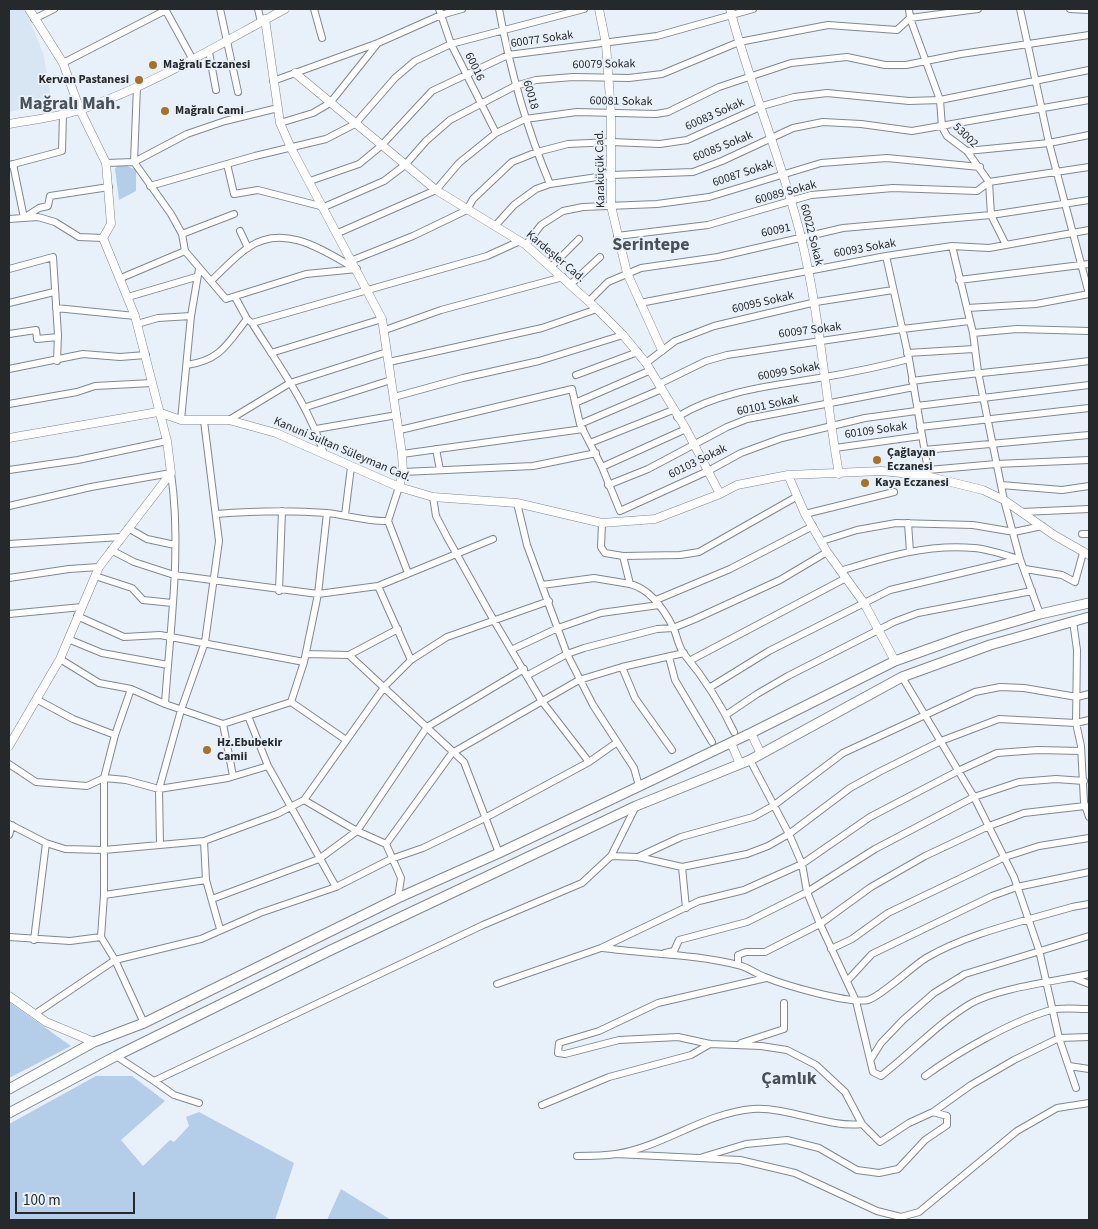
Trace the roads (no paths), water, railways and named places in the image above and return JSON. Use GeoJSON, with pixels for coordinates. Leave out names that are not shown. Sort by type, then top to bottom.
{"type":"FeatureCollection","features":[{"type":"Feature","properties":{"kind":"main road"},"geometry":{"type":"LineString","coordinates":[[9,1089],[94,1042],[144,1023],[398,898],[499,853],[751,734],[895,661],[965,636],[1040,614],[1089,603]]}},
{"type":"Feature","properties":{"kind":"main road"},"geometry":{"type":"LineString","coordinates":[[9,1113],[116,1056],[331,950],[636,806],[750,760],[902,677],[990,644],[1089,618]]}},
{"type":"Feature","properties":{"kind":"street"},"geometry":{"type":"LineString","coordinates":[[29,9],[63,63],[80,110],[106,163],[111,224],[103,238]]}},
{"type":"Feature","properties":{"kind":"street"},"geometry":{"type":"LineString","coordinates":[[34,19],[54,9]]}},
{"type":"Feature","properties":{"kind":"street"},"geometry":{"type":"LineString","coordinates":[[220,9],[238,92]]}},
{"type":"Feature","properties":{"kind":"street"},"geometry":{"type":"LineString","coordinates":[[258,9],[263,20],[280,123],[291,148],[357,269],[382,319],[385,330],[400,430],[404,472],[388,521],[408,573]]}},
{"type":"Feature","properties":{"kind":"street"},"geometry":{"type":"LineString","coordinates":[[9,124],[80,110],[193,60],[285,9]]}},
{"type":"Feature","properties":{"kind":"street"},"geometry":{"type":"LineString","coordinates":[[314,9],[322,38]]}},
{"type":"Feature","properties":{"kind":"street"},"geometry":{"type":"LineString","coordinates":[[273,81],[378,43],[440,12],[462,9]]}},
{"type":"Feature","properties":{"kind":"street","name":"60018"},"geometry":{"type":"LineString","coordinates":[[499,9],[515,86],[525,119],[550,184]]}},
{"type":"Feature","properties":{"kind":"street"},"geometry":{"type":"LineString","coordinates":[[150,186],[326,139],[355,124],[395,78],[415,61],[451,44],[584,9]]}},
{"type":"Feature","properties":{"kind":"street","name":"Karaküçük Cad."},"geometry":{"type":"LineString","coordinates":[[599,9],[606,44],[611,113],[612,206],[617,236],[627,273],[662,350]]}},
{"type":"Feature","properties":{"kind":"street","name":"60077 Sokak"},"geometry":{"type":"LineString","coordinates":[[310,181],[359,164],[381,146],[432,91],[465,74],[508,56],[657,36],[731,11],[753,9]]}},
{"type":"Feature","properties":{"kind":"street","name":"53002"},"geometry":{"type":"LineString","coordinates":[[909,9],[910,18],[927,60],[940,100],[942,127],[947,136],[967,151],[989,182],[991,215],[1006,245]]}},
{"type":"Feature","properties":{"kind":"street"},"geometry":{"type":"LineString","coordinates":[[910,18],[978,9]]}},
{"type":"Feature","properties":{"kind":"street"},"geometry":{"type":"LineString","coordinates":[[967,308],[1036,304],[1089,294],[1086,265],[1073,234],[1059,172],[1049,143],[1043,107],[1020,9]]}},
{"type":"Feature","properties":{"kind":"street"},"geometry":{"type":"LineString","coordinates":[[1070,9],[1089,10]]}},
{"type":"Feature","properties":{"kind":"street"},"geometry":{"type":"LineString","coordinates":[[63,63],[166,10],[193,60]]}},
{"type":"Feature","properties":{"kind":"street","name":"60022 Sokak"},"geometry":{"type":"LineString","coordinates":[[731,11],[750,78],[762,106],[771,140],[784,173],[801,237],[816,302],[827,405],[839,474]]}},
{"type":"Feature","properties":{"kind":"street","name":"60016"},"geometry":{"type":"LineString","coordinates":[[440,12],[451,44],[496,133]]}},
{"type":"Feature","properties":{"kind":"street","name":"60079 Sokak"},"geometry":{"type":"LineString","coordinates":[[324,207],[384,182],[405,166],[426,141],[450,120],[515,86],[536,80],[573,77],[608,79],[662,74],[739,42],[828,25],[897,30],[910,18]]}},
{"type":"Feature","properties":{"kind":"street","name":"60081 Sokak"},"geometry":{"type":"LineString","coordinates":[[338,233],[436,190],[459,163],[496,133],[525,119],[577,112],[656,114],[668,112],[694,98],[790,63],[847,57],[885,65],[906,65],[1027,44],[1089,36]]}},
{"type":"Feature","properties":{"kind":"street"},"geometry":{"type":"LineString","coordinates":[[280,123],[313,113],[330,103],[378,43]]}},
{"type":"Feature","properties":{"kind":"street"},"geometry":{"type":"LineString","coordinates":[[209,52],[216,90]]}},
{"type":"Feature","properties":{"kind":"street","name":"60083 Sokak"},"geometry":{"type":"LineString","coordinates":[[352,260],[413,236],[467,210],[472,199],[512,162],[537,152],[568,144],[611,142],[660,144],[686,140],[762,106],[794,97],[827,93],[909,101],[940,100],[1089,70]]}},
{"type":"Feature","properties":{"kind":"street","name":"Kardeşler Cad."},"geometry":{"type":"LineString","coordinates":[[295,73],[436,190],[523,243],[571,284],[623,334],[661,386],[675,413],[686,428],[720,494]]}},
{"type":"Feature","properties":{"kind":"street"},"geometry":{"type":"LineString","coordinates":[[137,86],[134,162],[171,214],[182,234],[185,251],[226,299],[306,274],[357,269]]}},
{"type":"Feature","properties":{"kind":"street","name":"60085 Sokak"},"geometry":{"type":"LineString","coordinates":[[494,226],[514,205],[536,189],[550,184],[611,175],[693,172],[771,140],[793,128],[823,122],[860,124],[912,131],[1089,100]]}},
{"type":"Feature","properties":{"kind":"street"},"geometry":{"type":"LineString","coordinates":[[106,163],[134,162],[187,134],[226,121],[278,108]]}},
{"type":"Feature","properties":{"kind":"street"},"geometry":{"type":"LineString","coordinates":[[24,218],[11,165],[62,151],[63,114]]}},
{"type":"Feature","properties":{"kind":"street"},"geometry":{"type":"LineString","coordinates":[[967,151],[1049,143],[1089,135]]}},
{"type":"Feature","properties":{"kind":"street","name":"60087 Sokak"},"geometry":{"type":"LineString","coordinates":[[250,321],[368,291],[523,243],[541,225],[563,211],[583,207],[657,204],[709,197],[822,163],[887,158],[980,167]]}},
{"type":"Feature","properties":{"kind":"street"},"geometry":{"type":"LineString","coordinates":[[228,164],[234,194],[258,190],[324,207]]}},
{"type":"Feature","properties":{"kind":"street","name":"60089 Sokak"},"geometry":{"type":"LineString","coordinates":[[617,236],[708,225],[811,195],[893,188],[977,191],[989,182],[1089,167]]}},
{"type":"Feature","properties":{"kind":"street"},"geometry":{"type":"LineString","coordinates":[[24,218],[39,208],[48,206],[50,196],[109,187]]}},
{"type":"Feature","properties":{"kind":"street","name":"60091"},"geometry":{"type":"LineString","coordinates":[[589,301],[608,282],[641,268],[718,257],[843,228],[890,222],[991,215],[1089,200]]}},
{"type":"Feature","properties":{"kind":"street"},"geometry":{"type":"LineString","coordinates":[[182,234],[234,214]]}},
{"type":"Feature","properties":{"kind":"street"},"geometry":{"type":"LineString","coordinates":[[9,219],[38,217],[55,222],[79,237],[103,238]]}},
{"type":"Feature","properties":{"kind":"street","name":"60093 Sokak"},"geometry":{"type":"LineString","coordinates":[[640,303],[886,256],[952,246],[989,248],[1089,230]]}},
{"type":"Feature","properties":{"kind":"street"},"geometry":{"type":"LineString","coordinates":[[240,231],[248,248]]}},
{"type":"Feature","properties":{"kind":"street"},"geometry":{"type":"LineString","coordinates":[[211,281],[248,248],[262,240],[280,237],[309,243],[357,269]]}},
{"type":"Feature","properties":{"kind":"street"},"geometry":{"type":"LineString","coordinates":[[103,238],[136,320],[146,355],[158,412],[167,441],[172,473],[176,506],[175,545],[165,704]]}},
{"type":"Feature","properties":{"kind":"street"},"geometry":{"type":"LineString","coordinates":[[551,267],[579,239]]}},
{"type":"Feature","properties":{"kind":"street"},"geometry":{"type":"LineString","coordinates":[[952,246],[973,333],[978,372],[1004,500],[1020,559],[1040,614]]}},
{"type":"Feature","properties":{"kind":"street"},"geometry":{"type":"LineString","coordinates":[[120,278],[185,251]]}},
{"type":"Feature","properties":{"kind":"street"},"geometry":{"type":"LineString","coordinates":[[886,256],[908,356],[924,450],[925,473],[996,464],[1089,460]]}},
{"type":"Feature","properties":{"kind":"street"},"geometry":{"type":"LineString","coordinates":[[9,268],[53,257],[58,337],[57,360]]}},
{"type":"Feature","properties":{"kind":"street"},"geometry":{"type":"LineString","coordinates":[[571,284],[600,257]]}},
{"type":"Feature","properties":{"kind":"street"},"geometry":{"type":"LineString","coordinates":[[959,280],[1086,265]]}},
{"type":"Feature","properties":{"kind":"street"},"geometry":{"type":"LineString","coordinates":[[181,420],[196,277],[199,269]]}},
{"type":"Feature","properties":{"kind":"street"},"geometry":{"type":"LineString","coordinates":[[128,297],[196,277]]}},
{"type":"Feature","properties":{"kind":"street"},"geometry":{"type":"LineString","coordinates":[[385,330],[441,310],[563,277]]}},
{"type":"Feature","properties":{"kind":"street","name":"60095 Sokak"},"geometry":{"type":"LineString","coordinates":[[646,363],[675,341],[714,326],[816,302],[893,290]]}},
{"type":"Feature","properties":{"kind":"street"},"geometry":{"type":"LineString","coordinates":[[9,303],[54,292]]}},
{"type":"Feature","properties":{"kind":"street"},"geometry":{"type":"LineString","coordinates":[[235,296],[306,407],[324,454]]}},
{"type":"Feature","properties":{"kind":"street"},"geometry":{"type":"LineString","coordinates":[[56,308],[136,320],[192,316]]}},
{"type":"Feature","properties":{"kind":"street"},"geometry":{"type":"LineString","coordinates":[[389,362],[542,328],[597,309]]}},
{"type":"Feature","properties":{"kind":"street"},"geometry":{"type":"LineString","coordinates":[[271,353],[382,319]]}},
{"type":"Feature","properties":{"kind":"street"},"geometry":{"type":"LineString","coordinates":[[187,365],[210,360],[250,321]]}},
{"type":"Feature","properties":{"kind":"street","name":"60097 Sokak"},"geometry":{"type":"LineString","coordinates":[[402,454],[581,426],[706,361],[726,355],[970,321]]}},
{"type":"Feature","properties":{"kind":"street"},"geometry":{"type":"LineString","coordinates":[[973,333],[1016,329],[1089,331]]}},
{"type":"Feature","properties":{"kind":"street"},"geometry":{"type":"LineString","coordinates":[[9,334],[36,330],[37,339],[58,337]]}},
{"type":"Feature","properties":{"kind":"street"},"geometry":{"type":"LineString","coordinates":[[394,397],[463,378],[539,361],[623,334]]}},
{"type":"Feature","properties":{"kind":"street","name":"60099 Sokak"},"geometry":{"type":"LineString","coordinates":[[590,443],[726,395],[824,378],[908,356],[974,349]]}},
{"type":"Feature","properties":{"kind":"street"},"geometry":{"type":"LineString","coordinates":[[229,420],[290,383],[387,352]]}},
{"type":"Feature","properties":{"kind":"street"},"geometry":{"type":"LineString","coordinates":[[576,375],[638,352]]}},
{"type":"Feature","properties":{"kind":"street"},"geometry":{"type":"LineString","coordinates":[[9,369],[83,354],[120,357],[146,355]]}},
{"type":"Feature","properties":{"kind":"street","name":"60101 Sokak"},"geometry":{"type":"LineString","coordinates":[[608,485],[694,446],[727,427],[747,420],[827,405],[913,384],[978,372],[998,373],[1089,361]]}},
{"type":"Feature","properties":{"kind":"street"},"geometry":{"type":"LineString","coordinates":[[576,403],[651,370]]}},
{"type":"Feature","properties":{"kind":"street"},"geometry":{"type":"LineString","coordinates":[[306,407],[391,380]]}},
{"type":"Feature","properties":{"kind":"street"},"geometry":{"type":"LineString","coordinates":[[9,404],[77,392],[95,386],[152,383]]}},
{"type":"Feature","properties":{"kind":"street","name":"60103 Sokak"},"geometry":{"type":"LineString","coordinates":[[620,511],[708,472],[741,453],[782,438],[865,418],[984,396],[1089,385]]}},
{"type":"Feature","properties":{"kind":"street"},"geometry":{"type":"LineString","coordinates":[[400,430],[572,389],[581,426],[596,453],[623,521]]}},
{"type":"Feature","properties":{"kind":"street"},"geometry":{"type":"LineString","coordinates":[[920,427],[1089,408]]}},
{"type":"Feature","properties":{"kind":"street","name":"Kanuni Sultan Süleyman Cad."},"geometry":{"type":"LineString","coordinates":[[9,438],[158,412],[181,420],[229,420],[276,433],[400,487],[433,497],[517,503],[602,523],[655,519],[720,494],[745,482],[788,475],[881,471],[925,473],[983,490],[1004,500],[1086,554]]}},
{"type":"Feature","properties":{"kind":"street"},"geometry":{"type":"LineString","coordinates":[[316,429],[397,415]]}},
{"type":"Feature","properties":{"kind":"street"},"geometry":{"type":"LineString","coordinates":[[160,845],[159,789],[181,710],[205,642],[219,541],[204,421]]}},
{"type":"Feature","properties":{"kind":"street"},"geometry":{"type":"LineString","coordinates":[[602,467],[686,428]]}},
{"type":"Feature","properties":{"kind":"street"},"geometry":{"type":"LineString","coordinates":[[924,450],[1089,435]]}},
{"type":"Feature","properties":{"kind":"street","name":"60109 Sokak"},"geometry":{"type":"LineString","coordinates":[[834,448],[921,436]]}},
{"type":"Feature","properties":{"kind":"street"},"geometry":{"type":"LineString","coordinates":[[9,470],[78,460],[167,441]]}},
{"type":"Feature","properties":{"kind":"street"},"geometry":{"type":"LineString","coordinates":[[436,448],[440,470]]}},
{"type":"Feature","properties":{"kind":"street"},"geometry":{"type":"LineString","coordinates":[[404,472],[533,466],[596,453]]}},
{"type":"Feature","properties":{"kind":"street"},"geometry":{"type":"LineString","coordinates":[[345,515],[351,467]]}},
{"type":"Feature","properties":{"kind":"street"},"geometry":{"type":"LineString","coordinates":[[9,506],[91,487],[172,473]]}},
{"type":"Feature","properties":{"kind":"street"},"geometry":{"type":"LineString","coordinates":[[9,746],[60,659],[99,567],[172,473]]}},
{"type":"Feature","properties":{"kind":"street"},"geometry":{"type":"LineString","coordinates":[[788,475],[805,514],[840,572],[864,604],[895,661]]}},
{"type":"Feature","properties":{"kind":"street"},"geometry":{"type":"LineString","coordinates":[[1001,485],[1062,490],[1089,486]]}},
{"type":"Feature","properties":{"kind":"street"},"geometry":{"type":"LineString","coordinates":[[805,514],[894,492]]}},
{"type":"Feature","properties":{"kind":"street"},"geometry":{"type":"LineString","coordinates":[[433,497],[436,516],[493,619],[513,649],[541,700],[590,762]]}},
{"type":"Feature","properties":{"kind":"street"},"geometry":{"type":"LineString","coordinates":[[602,523],[601,547],[605,553],[624,556],[680,555],[699,552],[796,497]]}},
{"type":"Feature","properties":{"kind":"street"},"geometry":{"type":"LineString","coordinates":[[517,503],[528,545],[567,654],[579,680],[616,743],[634,768],[639,786]]}},
{"type":"Feature","properties":{"kind":"street"},"geometry":{"type":"LineString","coordinates":[[1022,512],[1089,509]]}},
{"type":"Feature","properties":{"kind":"street"},"geometry":{"type":"LineString","coordinates":[[216,514],[282,511],[345,515],[369,522],[388,521]]}},
{"type":"Feature","properties":{"kind":"street"},"geometry":{"type":"LineString","coordinates":[[280,590],[282,511]]}},
{"type":"Feature","properties":{"kind":"street"},"geometry":{"type":"LineString","coordinates":[[291,702],[306,654],[318,594],[327,513]]}},
{"type":"Feature","properties":{"kind":"street"},"geometry":{"type":"LineString","coordinates":[[908,523],[910,552]]}},
{"type":"Feature","properties":{"kind":"street"},"geometry":{"type":"LineString","coordinates":[[822,541],[857,530],[908,523],[973,525],[1014,532],[1042,526]]}},
{"type":"Feature","properties":{"kind":"street"},"geometry":{"type":"LineString","coordinates":[[513,649],[558,628],[601,613],[657,603],[730,569],[813,526]]}},
{"type":"Feature","properties":{"kind":"street"},"geometry":{"type":"LineString","coordinates":[[128,528],[147,539],[175,545]]}},
{"type":"Feature","properties":{"kind":"street"},"geometry":{"type":"LineString","coordinates":[[9,544],[121,537]]}},
{"type":"Feature","properties":{"kind":"street"},"geometry":{"type":"LineString","coordinates":[[111,550],[134,562],[174,575],[213,582],[318,594],[378,586],[493,539]]}},
{"type":"Feature","properties":{"kind":"street"},"geometry":{"type":"LineString","coordinates":[[840,572],[910,552],[935,547],[976,548],[1020,559]]}},
{"type":"Feature","properties":{"kind":"street"},"geometry":{"type":"LineString","coordinates":[[212,900],[319,859],[357,831],[427,727],[526,672],[567,654],[657,629],[673,628],[780,580],[827,552]]}},
{"type":"Feature","properties":{"kind":"street"},"geometry":{"type":"LineString","coordinates":[[1024,569],[1062,575],[1075,582],[1086,554]]}},
{"type":"Feature","properties":{"kind":"street"},"geometry":{"type":"LineString","coordinates":[[624,556],[630,584]]}},
{"type":"Feature","properties":{"kind":"street"},"geometry":{"type":"LineString","coordinates":[[709,688],[769,651],[890,590],[1020,559]]}},
{"type":"Feature","properties":{"kind":"street"},"geometry":{"type":"LineString","coordinates":[[9,578],[69,568],[99,567]]}},
{"type":"Feature","properties":{"kind":"street"},"geometry":{"type":"LineString","coordinates":[[95,576],[132,588],[143,600],[172,603]]}},
{"type":"Feature","properties":{"kind":"street"},"geometry":{"type":"LineString","coordinates":[[542,585],[594,578],[638,586],[657,603],[673,628],[684,654],[691,660],[709,688],[734,732]]}},
{"type":"Feature","properties":{"kind":"street"},"geometry":{"type":"LineString","coordinates":[[691,660],[846,578]]}},
{"type":"Feature","properties":{"kind":"street"},"geometry":{"type":"LineString","coordinates":[[378,586],[411,660]]}},
{"type":"Feature","properties":{"kind":"street"},"geometry":{"type":"LineString","coordinates":[[726,716],[765,689],[876,629],[918,613],[1032,591]]}},
{"type":"Feature","properties":{"kind":"street"},"geometry":{"type":"LineString","coordinates":[[9,835],[10,825],[46,843],[65,849],[104,850],[204,841],[292,807],[304,800],[386,686],[411,660],[447,637],[493,619],[549,601]]}},
{"type":"Feature","properties":{"kind":"street"},"geometry":{"type":"LineString","coordinates":[[9,614],[82,607]]}},
{"type":"Feature","properties":{"kind":"street"},"geometry":{"type":"LineString","coordinates":[[77,616],[124,637],[160,634],[304,662]]}},
{"type":"Feature","properties":{"kind":"street"},"geometry":{"type":"LineString","coordinates":[[1073,621],[1077,650],[1076,723],[1086,778],[1086,803],[1089,818]]}},
{"type":"Feature","properties":{"kind":"street"},"geometry":{"type":"LineString","coordinates":[[306,654],[350,655],[398,629]]}},
{"type":"Feature","properties":{"kind":"street"},"geometry":{"type":"LineString","coordinates":[[68,639],[102,653],[168,665]]}},
{"type":"Feature","properties":{"kind":"street"},"geometry":{"type":"LineString","coordinates":[[386,844],[452,753],[541,700],[579,680],[622,667],[684,654]]}},
{"type":"Feature","properties":{"kind":"street"},"geometry":{"type":"LineString","coordinates":[[350,655],[386,686],[452,753],[464,762],[499,853]]}},
{"type":"Feature","properties":{"kind":"street"},"geometry":{"type":"LineString","coordinates":[[668,657],[675,680],[712,742]]}},
{"type":"Feature","properties":{"kind":"street"},"geometry":{"type":"LineString","coordinates":[[60,659],[99,683],[131,689],[165,704],[223,724],[291,702]]}},
{"type":"Feature","properties":{"kind":"street"},"geometry":{"type":"LineString","coordinates":[[622,667],[635,698],[672,750]]}},
{"type":"Feature","properties":{"kind":"street"},"geometry":{"type":"LineString","coordinates":[[902,677],[974,797],[1005,858],[1040,950],[1059,1038],[1076,1088]]}},
{"type":"Feature","properties":{"kind":"street"},"geometry":{"type":"LineString","coordinates":[[638,857],[681,837],[753,817],[773,806],[843,753],[975,692],[1000,687],[1024,688],[1077,697],[1089,694]]}},
{"type":"Feature","properties":{"kind":"street"},"geometry":{"type":"LineString","coordinates":[[131,689],[115,735],[104,778],[104,895],[101,937],[144,1023]]}},
{"type":"Feature","properties":{"kind":"street"},"geometry":{"type":"LineString","coordinates":[[36,698],[73,719],[115,735]]}},
{"type":"Feature","properties":{"kind":"street"},"geometry":{"type":"LineString","coordinates":[[291,702],[346,740]]}},
{"type":"Feature","properties":{"kind":"street"},"geometry":{"type":"LineString","coordinates":[[248,716],[268,766],[336,887]]}},
{"type":"Feature","properties":{"kind":"street"},"geometry":{"type":"LineString","coordinates":[[611,856],[638,857],[682,867],[747,854],[789,834],[850,788],[941,741],[999,719],[1076,723],[1089,720]]}},
{"type":"Feature","properties":{"kind":"street"},"geometry":{"type":"LineString","coordinates":[[223,724],[233,776]]}},
{"type":"Feature","properties":{"kind":"street"},"geometry":{"type":"LineString","coordinates":[[751,734],[761,754]]}},
{"type":"Feature","properties":{"kind":"street"},"geometry":{"type":"LineString","coordinates":[[35,1014],[114,960],[200,939],[220,929],[336,887],[391,859],[423,848],[485,818],[590,762],[616,743]]}},
{"type":"Feature","properties":{"kind":"street"},"geometry":{"type":"LineString","coordinates":[[731,743],[740,764]]}},
{"type":"Feature","properties":{"kind":"street"},"geometry":{"type":"LineString","coordinates":[[497,984],[601,948],[699,901],[744,890],[802,864],[870,817],[997,753],[1081,748],[1089,744]]}},
{"type":"Feature","properties":{"kind":"street"},"geometry":{"type":"LineString","coordinates":[[750,760],[789,834],[802,864],[807,892],[856,1000],[873,1072],[881,1076],[911,1049],[972,1003],[1048,982],[1089,974]]}},
{"type":"Feature","properties":{"kind":"street"},"geometry":{"type":"LineString","coordinates":[[9,764],[36,782],[87,786],[104,778],[126,780],[159,789],[233,776],[268,766]]}},
{"type":"Feature","properties":{"kind":"street"},"geometry":{"type":"LineString","coordinates":[[654,955],[674,951],[679,940],[707,930],[747,922],[807,892],[876,848],[974,797],[1019,782],[1086,778]]}},
{"type":"Feature","properties":{"kind":"street"},"geometry":{"type":"LineString","coordinates":[[304,800],[357,831],[386,844],[401,878],[398,898]]}},
{"type":"Feature","properties":{"kind":"street"},"geometry":{"type":"LineString","coordinates":[[738,964],[738,955],[746,952],[765,952],[820,924],[887,878],[926,856],[988,826],[1024,813],[1086,803]]}},
{"type":"Feature","properties":{"kind":"street"},"geometry":{"type":"LineString","coordinates":[[154,1081],[483,925],[582,883],[611,856],[636,806]]}},
{"type":"Feature","properties":{"kind":"street"},"geometry":{"type":"LineString","coordinates":[[831,948],[852,939],[888,914],[1005,858],[1039,846],[1089,838]]}},
{"type":"Feature","properties":{"kind":"street"},"geometry":{"type":"LineString","coordinates":[[204,841],[206,880],[220,929]]}},
{"type":"Feature","properties":{"kind":"street"},"geometry":{"type":"LineString","coordinates":[[34,940],[46,843]]}},
{"type":"Feature","properties":{"kind":"street"},"geometry":{"type":"LineString","coordinates":[[682,867],[686,908]]}},
{"type":"Feature","properties":{"kind":"street"},"geometry":{"type":"LineString","coordinates":[[847,981],[872,954],[992,896],[1017,887],[1089,872]]}},
{"type":"Feature","properties":{"kind":"street"},"geometry":{"type":"LineString","coordinates":[[104,895],[206,880]]}},
{"type":"Feature","properties":{"kind":"street"},"geometry":{"type":"LineString","coordinates":[[601,948],[654,955],[688,956],[738,964],[766,978],[856,1000],[870,1000],[926,958],[960,942],[1072,907],[1089,904]]}},
{"type":"Feature","properties":{"kind":"street"},"geometry":{"type":"LineString","coordinates":[[871,1059],[881,1044],[903,1020],[934,993],[966,974],[1089,936]]}},
{"type":"Feature","properties":{"kind":"street"},"geometry":{"type":"LineString","coordinates":[[9,937],[70,941],[101,937]]}},
{"type":"Feature","properties":{"kind":"street"},"geometry":{"type":"LineString","coordinates":[[766,978],[658,1003],[599,1031],[559,1043],[558,1053],[565,1054],[619,1040],[678,1036],[710,1044],[787,1050],[816,1065],[845,1092],[862,1124],[880,1142],[909,1123],[933,1112],[971,1085],[1059,1038],[1089,1037]]}},
{"type":"Feature","properties":{"kind":"street"},"geometry":{"type":"LineString","coordinates":[[1073,978],[1089,984]]}},
{"type":"Feature","properties":{"kind":"street"},"geometry":{"type":"LineString","coordinates":[[9,996],[46,1022],[94,1042]]}},
{"type":"Feature","properties":{"kind":"street"},"geometry":{"type":"LineString","coordinates":[[737,1045],[784,1029],[784,1003]]}},
{"type":"Feature","properties":{"kind":"street"},"geometry":{"type":"LineString","coordinates":[[925,1076],[946,1060],[1011,1026],[1052,1010],[1089,1009]]}},
{"type":"Feature","properties":{"kind":"street"},"geometry":{"type":"LineString","coordinates":[[542,1105],[609,1077],[691,1054],[710,1044]]}},
{"type":"Feature","properties":{"kind":"street"},"geometry":{"type":"LineString","coordinates":[[116,1056],[174,1094],[199,1103]]}},
{"type":"Feature","properties":{"kind":"street"},"geometry":{"type":"LineString","coordinates":[[1069,1066],[1089,1069]]}},
{"type":"Feature","properties":{"kind":"street"},"geometry":{"type":"LineString","coordinates":[[578,1156],[616,1154],[740,1160],[795,1173],[877,1211],[901,1217],[919,1212],[1017,1131],[1057,1108],[1089,1104]]}},
{"type":"Feature","properties":{"kind":"street"},"geometry":{"type":"LineString","coordinates":[[616,1154],[650,1144],[717,1117],[753,1110],[792,1112],[850,1126],[862,1124]]}},
{"type":"Feature","properties":{"kind":"street"},"geometry":{"type":"LineString","coordinates":[[698,1159],[746,1144],[787,1140],[819,1148],[857,1170],[879,1173],[898,1169],[924,1140],[947,1125],[947,1116],[933,1112]]}},
{"type":"Feature","properties":{"kind":"place","name":"Mağralı Eczanesi"},"geometry":{"type":"Point","coordinates":[153,65]}},
{"type":"Feature","properties":{"kind":"place","name":"Kervan Pastanesi"},"geometry":{"type":"Point","coordinates":[139,80]}},
{"type":"Feature","properties":{"kind":"place","name":"Mağralı Cami"},"geometry":{"type":"Point","coordinates":[165,111]}},
{"type":"Feature","properties":{"kind":"place","name":"Çağlayan Eczanesi"},"geometry":{"type":"Point","coordinates":[877,460]}},
{"type":"Feature","properties":{"kind":"place","name":"Kaya Eczanesi"},"geometry":{"type":"Point","coordinates":[865,483]}},
{"type":"Feature","properties":{"kind":"place","name":"Hz.Ebubekir Camii"},"geometry":{"type":"Point","coordinates":[207,750]}},
{"type":"Feature","properties":{"kind":"district","name":"Mağralı Mah."},"geometry":{"type":"Point","coordinates":[70,105]}},
{"type":"Feature","properties":{"kind":"district","name":"Serintepe"},"geometry":{"type":"Point","coordinates":[651,246]}},
{"type":"Feature","properties":{"kind":"district","name":"Çamlık"},"geometry":{"type":"Point","coordinates":[789,1080]}}]}
